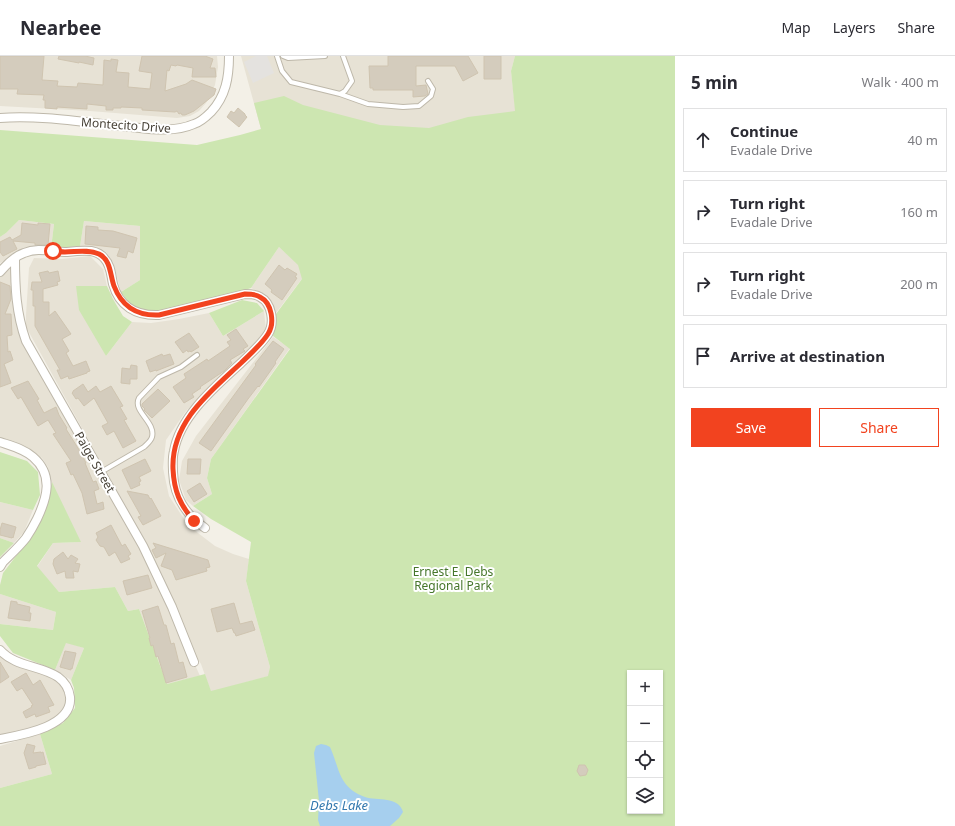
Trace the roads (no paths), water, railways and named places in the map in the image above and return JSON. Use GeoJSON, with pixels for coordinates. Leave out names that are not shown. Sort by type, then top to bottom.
{"type":"FeatureCollection","features":[{"type":"Feature","properties":{"kind":"street","name":"Montecito Drive"},"geometry":{"type":"LineString","coordinates":[[0,118],[61,120],[162,130],[186,127],[204,119],[220,102],[225,91],[228,78],[229,56]]}},
{"type":"Feature","properties":{"kind":"street"},"geometry":{"type":"LineString","coordinates":[[0,272],[15,258],[23,253],[41,250],[66,252],[92,251],[105,258],[109,266],[114,285],[123,303],[130,309],[140,314],[150,316],[159,315],[245,294],[260,296],[266,302],[270,309],[272,320],[268,335],[255,350],[193,411],[182,427],[177,439],[174,452],[173,478],[176,491],[186,512],[194,521],[204,528]]}},
{"type":"Feature","properties":{"kind":"street","name":"Paige Street"},"geometry":{"type":"LineString","coordinates":[[15,258],[17,310],[20,326],[26,340],[149,557],[172,607],[194,662]]}},
{"type":"Feature","properties":{"kind":"street"},"geometry":{"type":"LineString","coordinates":[[0,442],[24,450],[34,458],[44,471],[48,487],[42,508],[27,536],[0,567]]}},
{"type":"Feature","properties":{"kind":"street"},"geometry":{"type":"LineString","coordinates":[[0,650],[10,659],[18,663],[48,672],[58,677],[65,683],[69,690],[70,704],[68,710],[59,721],[22,735],[0,739]]}},
{"type":"Feature","properties":{"kind":"lane"},"geometry":{"type":"LineString","coordinates":[[277,56],[282,72],[291,82],[340,94],[368,104],[403,108],[419,106],[431,96],[434,89],[428,81]]}},
{"type":"Feature","properties":{"kind":"lane"},"geometry":{"type":"LineString","coordinates":[[283,56],[288,58],[325,56]]}},
{"type":"Feature","properties":{"kind":"lane"},"geometry":{"type":"LineString","coordinates":[[340,94],[352,81],[343,56]]}},
{"type":"Feature","properties":{"kind":"lane"},"geometry":{"type":"LineString","coordinates":[[100,472],[144,447],[148,443],[152,437],[151,426],[138,405],[139,398],[159,377],[181,366],[197,355]]}},
{"type":"Feature","properties":{"kind":"water","name":"Debs Lake"},"geometry":{"type":"Polygon","coordinates":[[[321,744],[330,747],[341,776],[350,788],[356,793],[365,797],[397,803],[403,812],[399,818],[390,826],[320,826],[318,820],[319,801],[314,753],[316,746],[321,744]]]}},
{"type":"Feature","properties":{"kind":"park label","name":"Ernest E. Debs Regional Park"},"geometry":{"type":"Point","coordinates":[453,578]}}]}
